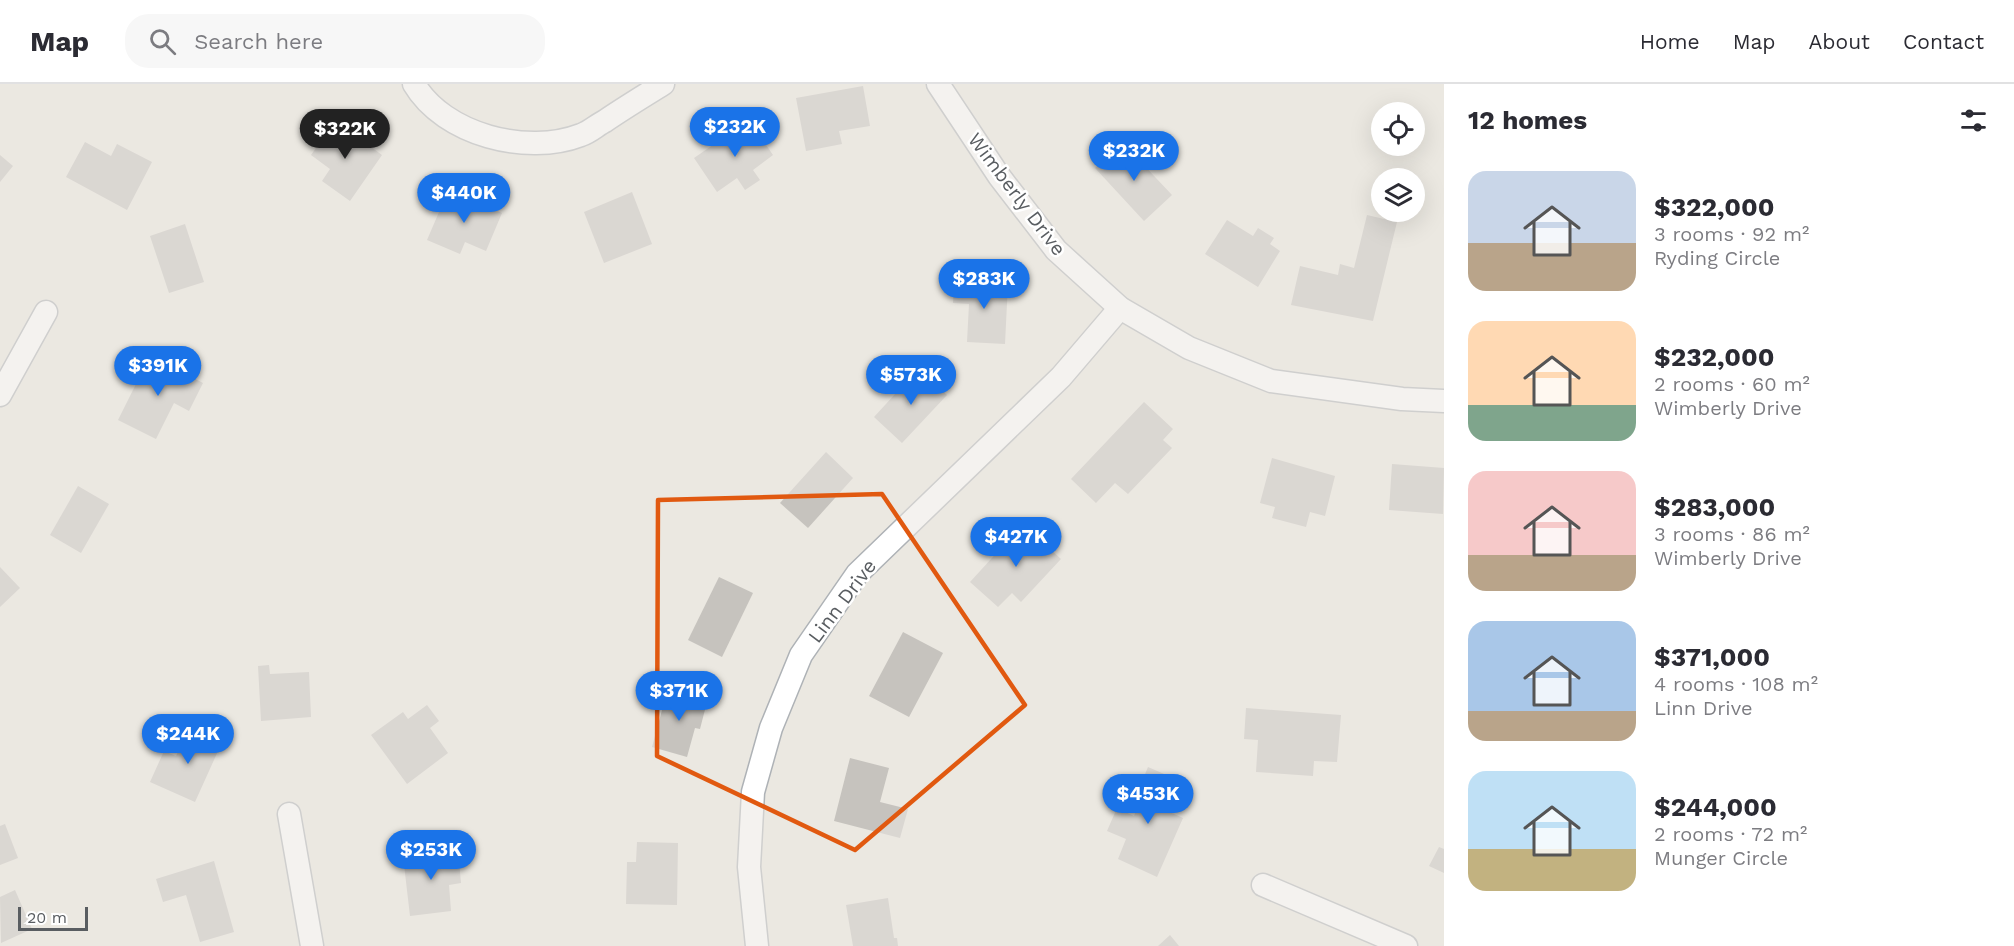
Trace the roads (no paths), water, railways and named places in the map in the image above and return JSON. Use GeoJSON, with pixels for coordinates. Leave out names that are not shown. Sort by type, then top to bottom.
{"type":"FeatureCollection","features":[{"type":"Feature","properties":{"kind":"street"},"geometry":{"type":"LineString","coordinates":[[414,84],[421,96],[448,118],[476,133],[511,143],[547,143],[582,135],[663,84]]}},
{"type":"Feature","properties":{"kind":"street","name":"Wimberly Drive"},"geometry":{"type":"LineString","coordinates":[[938,84],[999,176],[1056,250],[1120,309],[1189,348],[1271,381],[1402,399],[1444,401]]}},
{"type":"Feature","properties":{"kind":"street","name":"Linn Drive"},"geometry":{"type":"LineString","coordinates":[[757,946],[749,867],[753,792],[771,728],[801,655],[857,574],[1061,377],[1120,309]]}},
{"type":"Feature","properties":{"kind":"street"},"geometry":{"type":"LineString","coordinates":[[0,395],[46,312]]}},
{"type":"Feature","properties":{"kind":"street"},"geometry":{"type":"LineString","coordinates":[[289,814],[312,946]]}},
{"type":"Feature","properties":{"kind":"street"},"geometry":{"type":"LineString","coordinates":[[1263,885],[1406,946]]}}]}
